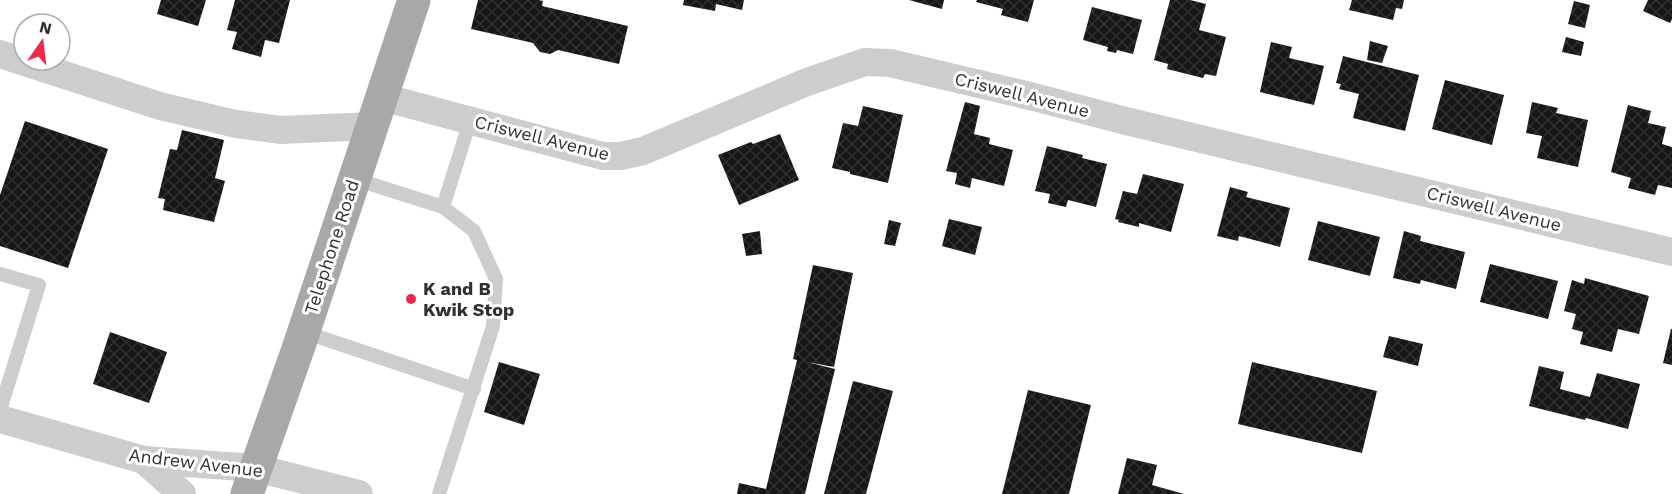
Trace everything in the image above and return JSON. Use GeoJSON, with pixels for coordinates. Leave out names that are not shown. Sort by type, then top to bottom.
{"type":"FeatureCollection","features":[{"type":"Feature","properties":{"kind":"main road","name":"Telephone Road"},"geometry":{"type":"LineString","coordinates":[[252,481],[414,0]]}},
{"type":"Feature","properties":{"kind":"street","name":"Criswell Avenue"},"geometry":{"type":"LineString","coordinates":[[0,54],[160,106],[236,124],[281,130],[377,112],[470,120],[603,156],[621,156],[643,150],[807,82],[865,62],[890,63],[1672,252]]}},
{"type":"Feature","properties":{"kind":"street","name":"Andrew Avenue"},"geometry":{"type":"LineString","coordinates":[[0,419],[144,460],[252,481],[359,494]]}},
{"type":"Feature","properties":{"kind":"street"},"geometry":{"type":"LineString","coordinates":[[144,460],[182,494]]}},
{"type":"Feature","properties":{"kind":"lane"},"geometry":{"type":"LineString","coordinates":[[443,207],[470,120]]}},
{"type":"Feature","properties":{"kind":"lane"},"geometry":{"type":"LineString","coordinates":[[355,179],[443,207],[474,231],[496,279],[493,326],[439,494]]}},
{"type":"Feature","properties":{"kind":"lane"},"geometry":{"type":"LineString","coordinates":[[0,274],[39,285],[0,410]]}},
{"type":"Feature","properties":{"kind":"lane"},"geometry":{"type":"LineString","coordinates":[[304,332],[474,389]]}},
{"type":"Feature","properties":{"kind":"building"},"geometry":{"type":"Polygon","coordinates":[[[161,0],[206,0],[198,26],[157,14],[161,0]]]}},
{"type":"Feature","properties":{"kind":"building"},"geometry":{"type":"Polygon","coordinates":[[[235,0],[290,0],[279,43],[265,40],[261,57],[232,49],[237,32],[227,30],[235,0]]]}},
{"type":"Feature","properties":{"kind":"building"},"geometry":{"type":"Polygon","coordinates":[[[478,0],[539,0],[543,1],[542,6],[628,26],[619,64],[558,50],[550,54],[540,52],[533,43],[471,29],[478,0]]]}},
{"type":"Feature","properties":{"kind":"building"},"geometry":{"type":"Polygon","coordinates":[[[684,0],[744,0],[742,10],[716,4],[715,11],[683,5],[684,0]]]}},
{"type":"Feature","properties":{"kind":"building"},"geometry":{"type":"Polygon","coordinates":[[[909,0],[944,0],[942,9],[909,0]]]}},
{"type":"Feature","properties":{"kind":"building"},"geometry":{"type":"Polygon","coordinates":[[[977,0],[1034,0],[1028,22],[1001,15],[1003,9],[976,2],[977,0]]]}},
{"type":"Feature","properties":{"kind":"building"},"geometry":{"type":"Polygon","coordinates":[[[1170,0],[1190,0],[1206,4],[1199,30],[1226,37],[1216,76],[1205,74],[1203,78],[1167,69],[1168,64],[1154,60],[1170,0]]]}},
{"type":"Feature","properties":{"kind":"building"},"geometry":{"type":"Polygon","coordinates":[[[1352,0],[1404,0],[1402,9],[1396,8],[1393,20],[1349,10],[1352,0]]]}},
{"type":"Feature","properties":{"kind":"building"},"geometry":{"type":"Polygon","coordinates":[[[1648,0],[1672,0],[1670,23],[1643,11],[1648,0]]]}},
{"type":"Feature","properties":{"kind":"building"},"geometry":{"type":"Polygon","coordinates":[[[1574,1],[1590,5],[1585,28],[1568,24],[1574,1]]]}},
{"type":"Feature","properties":{"kind":"building"},"geometry":{"type":"Polygon","coordinates":[[[1092,7],[1142,20],[1133,54],[1117,50],[1116,53],[1107,51],[1108,47],[1083,40],[1092,7]]]}},
{"type":"Feature","properties":{"kind":"building"},"geometry":{"type":"Polygon","coordinates":[[[1566,37],[1584,42],[1581,56],[1562,52],[1566,37]]]}},
{"type":"Feature","properties":{"kind":"building"},"geometry":{"type":"Polygon","coordinates":[[[1370,41],[1388,46],[1382,63],[1367,60],[1370,41]]]}},
{"type":"Feature","properties":{"kind":"building"},"geometry":{"type":"Polygon","coordinates":[[[1271,42],[1292,47],[1289,58],[1324,66],[1314,105],[1260,92],[1271,42]]]}},
{"type":"Feature","properties":{"kind":"building"},"geometry":{"type":"Polygon","coordinates":[[[1343,56],[1419,75],[1405,131],[1353,118],[1359,94],[1339,89],[1341,84],[1336,83],[1343,56]]]}},
{"type":"Feature","properties":{"kind":"building"},"geometry":{"type":"Polygon","coordinates":[[[1445,80],[1504,95],[1492,145],[1432,129],[1445,80]]]}},
{"type":"Feature","properties":{"kind":"building"},"geometry":{"type":"Polygon","coordinates":[[[965,102],[980,106],[974,134],[990,138],[989,144],[1013,150],[1004,186],[972,178],[970,188],[955,184],[957,173],[946,171],[965,102]]]}},
{"type":"Feature","properties":{"kind":"building"},"geometry":{"type":"Polygon","coordinates":[[[1532,102],[1558,108],[1556,113],[1588,120],[1578,167],[1537,158],[1542,136],[1526,133],[1532,102]]]}},
{"type":"Feature","properties":{"kind":"building"},"geometry":{"type":"Polygon","coordinates":[[[1628,105],[1651,111],[1648,123],[1666,127],[1662,144],[1672,147],[1672,188],[1658,185],[1655,195],[1628,188],[1631,178],[1611,172],[1628,105]]]}},
{"type":"Feature","properties":{"kind":"building"},"geometry":{"type":"Polygon","coordinates":[[[863,106],[903,115],[888,183],[832,168],[843,123],[858,126],[863,106]]]}},
{"type":"Feature","properties":{"kind":"building"},"geometry":{"type":"Polygon","coordinates":[[[25,121],[108,149],[68,268],[0,246],[0,195],[25,121]]]}},
{"type":"Feature","properties":{"kind":"building"},"geometry":{"type":"Polygon","coordinates":[[[182,130],[224,140],[215,178],[225,181],[214,222],[163,210],[165,199],[158,198],[170,149],[177,150],[182,130]]]}},
{"type":"Feature","properties":{"kind":"building"},"geometry":{"type":"Polygon","coordinates":[[[780,134],[799,180],[739,205],[718,155],[780,134]]]}},
{"type":"Feature","properties":{"kind":"building"},"geometry":{"type":"Polygon","coordinates":[[[1047,146],[1107,164],[1096,207],[1068,200],[1066,207],[1048,203],[1050,194],[1035,191],[1047,146]]]}},
{"type":"Feature","properties":{"kind":"building"},"geometry":{"type":"Polygon","coordinates":[[[1143,174],[1184,184],[1171,232],[1139,223],[1139,227],[1118,222],[1119,220],[1115,219],[1123,191],[1137,194],[1143,174]]]}},
{"type":"Feature","properties":{"kind":"building"},"geometry":{"type":"Polygon","coordinates":[[[1230,187],[1248,192],[1246,197],[1290,208],[1280,247],[1239,236],[1238,241],[1217,236],[1230,187]]]}},
{"type":"Feature","properties":{"kind":"building"},"geometry":{"type":"Polygon","coordinates":[[[949,219],[982,227],[975,255],[942,246],[949,219]]]}},
{"type":"Feature","properties":{"kind":"building"},"geometry":{"type":"Polygon","coordinates":[[[889,220],[901,223],[895,246],[884,244],[889,220]]]}},
{"type":"Feature","properties":{"kind":"building"},"geometry":{"type":"Polygon","coordinates":[[[1318,221],[1380,237],[1370,276],[1308,260],[1318,221]]]}},
{"type":"Feature","properties":{"kind":"building"},"geometry":{"type":"Polygon","coordinates":[[[760,231],[762,254],[746,256],[742,234],[760,231]]]}},
{"type":"Feature","properties":{"kind":"building"},"geometry":{"type":"Polygon","coordinates":[[[1404,231],[1421,236],[1420,241],[1465,252],[1456,289],[1421,280],[1420,284],[1393,278],[1404,231]]]}},
{"type":"Feature","properties":{"kind":"building"},"geometry":{"type":"Polygon","coordinates":[[[1490,264],[1558,281],[1548,319],[1480,302],[1490,264]]]}},
{"type":"Feature","properties":{"kind":"building"},"geometry":{"type":"Polygon","coordinates":[[[813,265],[853,273],[834,367],[807,362],[835,369],[805,494],[737,494],[739,483],[766,489],[797,360],[793,359],[813,265]]]}},
{"type":"Feature","properties":{"kind":"building"},"geometry":{"type":"Polygon","coordinates":[[[1585,278],[1649,296],[1639,334],[1618,329],[1612,352],[1580,344],[1583,332],[1572,329],[1576,314],[1564,311],[1572,280],[1584,284],[1585,278]]]}},
{"type":"Feature","properties":{"kind":"building"},"geometry":{"type":"Polygon","coordinates":[[[1672,329],[1672,365],[1663,363],[1672,329]]]}},
{"type":"Feature","properties":{"kind":"building"},"geometry":{"type":"Polygon","coordinates":[[[110,332],[167,352],[149,403],[93,384],[110,332]]]}},
{"type":"Feature","properties":{"kind":"building"},"geometry":{"type":"Polygon","coordinates":[[[1389,336],[1423,344],[1418,366],[1383,357],[1389,336]]]}},
{"type":"Feature","properties":{"kind":"building"},"geometry":{"type":"Polygon","coordinates":[[[499,362],[540,374],[524,425],[484,412],[499,362]]]}},
{"type":"Feature","properties":{"kind":"building"},"geometry":{"type":"Polygon","coordinates":[[[1252,362],[1377,391],[1362,453],[1238,424],[1252,362]]]}},
{"type":"Feature","properties":{"kind":"building"},"geometry":{"type":"Polygon","coordinates":[[[1539,366],[1564,372],[1560,389],[1590,397],[1597,373],[1640,384],[1628,429],[1529,406],[1539,366]]]}},
{"type":"Feature","properties":{"kind":"building"},"geometry":{"type":"Polygon","coordinates":[[[853,381],[893,391],[866,494],[824,494],[853,381]]]}},
{"type":"Feature","properties":{"kind":"building"},"geometry":{"type":"Polygon","coordinates":[[[1028,390],[1091,405],[1069,494],[1002,494],[1028,390]]]}},
{"type":"Feature","properties":{"kind":"building"},"geometry":{"type":"Polygon","coordinates":[[[1127,458],[1157,465],[1152,485],[1184,494],[1118,494],[1127,458]]]}},
{"type":"Feature","properties":{"kind":"place","name":"K and B Kwik Stop"},"geometry":{"type":"Point","coordinates":[411,299]}}]}
